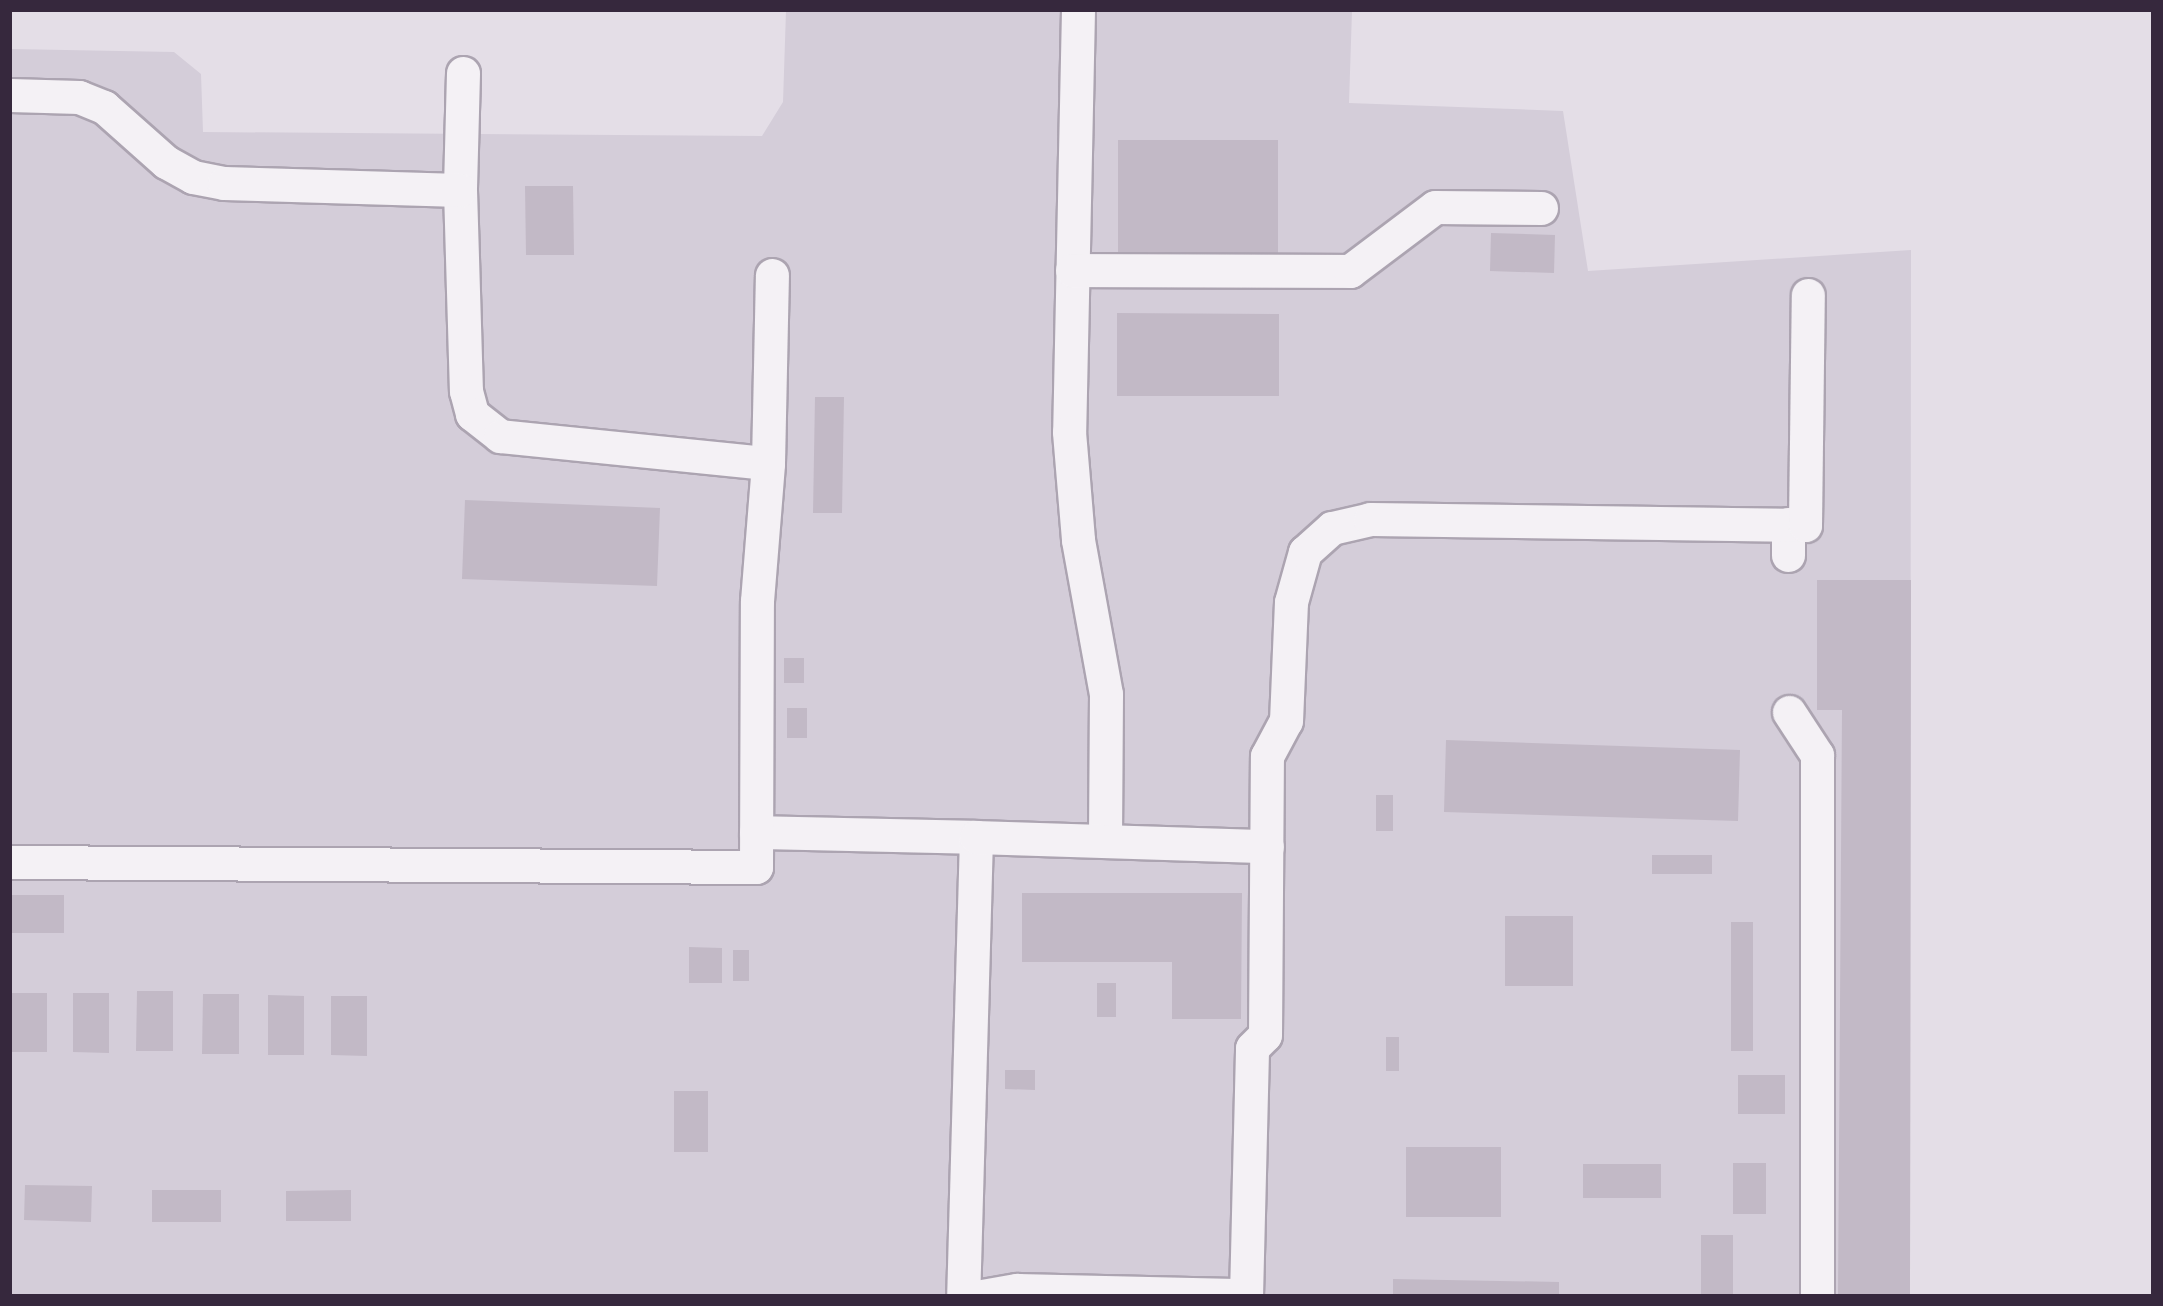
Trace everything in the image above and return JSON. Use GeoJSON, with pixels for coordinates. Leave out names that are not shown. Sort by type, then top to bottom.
{"type":"FeatureCollection","features":[{"type":"Feature","properties":{"kind":"lane"},"geometry":{"type":"LineString","coordinates":[[1078,10],[1069,432],[1078,540],[1106,694],[1105,841]]}},
{"type":"Feature","properties":{"kind":"lane"},"geometry":{"type":"LineString","coordinates":[[463,73],[460,190],[466,391],[482,426],[500,436],[768,463]]}},
{"type":"Feature","properties":{"kind":"lane"},"geometry":{"type":"LineString","coordinates":[[10,95],[79,97],[104,106],[166,162],[193,177],[224,183],[460,190]]}},
{"type":"Feature","properties":{"kind":"lane"},"geometry":{"type":"LineString","coordinates":[[1072,270],[1350,271],[1435,207],[1541,208]]}},
{"type":"Feature","properties":{"kind":"lane"},"geometry":{"type":"LineString","coordinates":[[10,862],[756,867],[759,530],[768,463],[772,275]]}},
{"type":"Feature","properties":{"kind":"lane"},"geometry":{"type":"LineString","coordinates":[[982,1296],[1017,1290],[1246,1295],[1252,1048],[1265,1035],[1267,756],[1286,721],[1297,570],[1305,552],[1332,528],[1370,519],[1788,539],[1805,525],[1808,295]]}},
{"type":"Feature","properties":{"kind":"lane"},"geometry":{"type":"LineString","coordinates":[[1789,712],[1817,755],[1817,1296]]}},
{"type":"Feature","properties":{"kind":"lane"},"geometry":{"type":"LineString","coordinates":[[756,832],[1267,846]]}},
{"type":"Feature","properties":{"kind":"lane"},"geometry":{"type":"LineString","coordinates":[[963,1296],[976,837]]}},
{"type":"Feature","properties":{"kind":"shaded area"},"geometry":{"type":"Polygon","coordinates":[[[786,11],[1352,11],[1349,103],[1563,111],[1588,271],[1911,250],[1910,1295],[11,1296],[11,49],[174,52],[201,74],[203,132],[762,136],[783,102],[786,11]]]}},
{"type":"Feature","properties":{"kind":"building"},"geometry":{"type":"Polygon","coordinates":[[[1118,140],[1278,140],[1278,255],[1118,254],[1118,140]]]}},
{"type":"Feature","properties":{"kind":"building"},"geometry":{"type":"Polygon","coordinates":[[[525,186],[573,186],[574,255],[526,255],[525,186]]]}},
{"type":"Feature","properties":{"kind":"building"},"geometry":{"type":"Polygon","coordinates":[[[1491,233],[1555,235],[1554,273],[1490,271],[1491,233]]]}},
{"type":"Feature","properties":{"kind":"building"},"geometry":{"type":"Polygon","coordinates":[[[1117,313],[1279,314],[1279,396],[1117,396],[1117,313]]]}},
{"type":"Feature","properties":{"kind":"building"},"geometry":{"type":"Polygon","coordinates":[[[815,397],[844,397],[842,513],[813,513],[815,397]]]}},
{"type":"Feature","properties":{"kind":"building"},"geometry":{"type":"Polygon","coordinates":[[[465,500],[660,508],[657,586],[462,579],[465,500]]]}},
{"type":"Feature","properties":{"kind":"building"},"geometry":{"type":"Polygon","coordinates":[[[1817,580],[1911,580],[1910,1296],[1838,1296],[1842,710],[1817,710],[1817,580]]]}},
{"type":"Feature","properties":{"kind":"building"},"geometry":{"type":"Polygon","coordinates":[[[784,658],[804,658],[804,683],[784,683],[784,658]]]}},
{"type":"Feature","properties":{"kind":"building"},"geometry":{"type":"Polygon","coordinates":[[[787,708],[807,708],[807,738],[787,738],[787,708]]]}},
{"type":"Feature","properties":{"kind":"building"},"geometry":{"type":"Polygon","coordinates":[[[1446,740],[1740,750],[1738,821],[1444,812],[1446,740]]]}},
{"type":"Feature","properties":{"kind":"building"},"geometry":{"type":"Polygon","coordinates":[[[1376,795],[1393,795],[1393,831],[1376,831],[1376,795]]]}},
{"type":"Feature","properties":{"kind":"building"},"geometry":{"type":"Polygon","coordinates":[[[1652,855],[1712,855],[1712,874],[1652,874],[1652,855]]]}},
{"type":"Feature","properties":{"kind":"building"},"geometry":{"type":"Polygon","coordinates":[[[1022,893],[1242,893],[1241,1019],[1172,1019],[1172,962],[1022,962],[1022,893]]]}},
{"type":"Feature","properties":{"kind":"building"},"geometry":{"type":"Polygon","coordinates":[[[10,895],[64,895],[64,933],[10,933],[10,895]]]}},
{"type":"Feature","properties":{"kind":"building"},"geometry":{"type":"Polygon","coordinates":[[[1505,916],[1573,916],[1573,986],[1505,986],[1505,916]]]}},
{"type":"Feature","properties":{"kind":"building"},"geometry":{"type":"Polygon","coordinates":[[[1731,922],[1753,922],[1753,1051],[1731,1051],[1731,922]]]}},
{"type":"Feature","properties":{"kind":"building"},"geometry":{"type":"Polygon","coordinates":[[[689,947],[722,948],[722,983],[689,983],[689,947]]]}},
{"type":"Feature","properties":{"kind":"building"},"geometry":{"type":"Polygon","coordinates":[[[733,950],[749,950],[749,981],[733,981],[733,950]]]}},
{"type":"Feature","properties":{"kind":"building"},"geometry":{"type":"Polygon","coordinates":[[[1097,983],[1116,983],[1116,1017],[1097,1017],[1097,983]]]}},
{"type":"Feature","properties":{"kind":"building"},"geometry":{"type":"Polygon","coordinates":[[[137,991],[173,991],[173,1051],[136,1051],[137,991]]]}},
{"type":"Feature","properties":{"kind":"building"},"geometry":{"type":"Polygon","coordinates":[[[11,993],[47,993],[47,1052],[10,1052],[11,993]]]}},
{"type":"Feature","properties":{"kind":"building"},"geometry":{"type":"Polygon","coordinates":[[[73,993],[109,993],[109,1053],[73,1052],[73,993]]]}},
{"type":"Feature","properties":{"kind":"building"},"geometry":{"type":"Polygon","coordinates":[[[203,994],[239,994],[239,1054],[202,1054],[203,994]]]}},
{"type":"Feature","properties":{"kind":"building"},"geometry":{"type":"Polygon","coordinates":[[[268,995],[304,996],[304,1055],[268,1055],[268,995]]]}},
{"type":"Feature","properties":{"kind":"building"},"geometry":{"type":"Polygon","coordinates":[[[331,996],[367,996],[367,1056],[331,1055],[331,996]]]}},
{"type":"Feature","properties":{"kind":"building"},"geometry":{"type":"Polygon","coordinates":[[[1386,1037],[1399,1037],[1399,1071],[1386,1071],[1386,1037]]]}},
{"type":"Feature","properties":{"kind":"building"},"geometry":{"type":"Polygon","coordinates":[[[1005,1070],[1035,1070],[1035,1090],[1005,1089],[1005,1070]]]}},
{"type":"Feature","properties":{"kind":"building"},"geometry":{"type":"Polygon","coordinates":[[[1738,1075],[1785,1075],[1785,1114],[1738,1114],[1738,1075]]]}},
{"type":"Feature","properties":{"kind":"building"},"geometry":{"type":"Polygon","coordinates":[[[674,1091],[708,1091],[708,1152],[674,1152],[674,1091]]]}},
{"type":"Feature","properties":{"kind":"building"},"geometry":{"type":"Polygon","coordinates":[[[1406,1147],[1501,1147],[1501,1217],[1406,1217],[1406,1147]]]}},
{"type":"Feature","properties":{"kind":"building"},"geometry":{"type":"Polygon","coordinates":[[[1733,1163],[1766,1163],[1766,1214],[1733,1214],[1733,1163]]]}},
{"type":"Feature","properties":{"kind":"building"},"geometry":{"type":"Polygon","coordinates":[[[1583,1164],[1661,1164],[1661,1198],[1583,1198],[1583,1164]]]}},
{"type":"Feature","properties":{"kind":"building"},"geometry":{"type":"Polygon","coordinates":[[[25,1185],[92,1186],[91,1222],[24,1220],[25,1185]]]}},
{"type":"Feature","properties":{"kind":"building"},"geometry":{"type":"Polygon","coordinates":[[[152,1190],[221,1190],[221,1222],[152,1222],[152,1190]]]}},
{"type":"Feature","properties":{"kind":"building"},"geometry":{"type":"Polygon","coordinates":[[[351,1190],[351,1221],[286,1221],[286,1191],[351,1190]]]}},
{"type":"Feature","properties":{"kind":"building"},"geometry":{"type":"Polygon","coordinates":[[[1701,1235],[1733,1235],[1733,1296],[1701,1296],[1701,1235]]]}},
{"type":"Feature","properties":{"kind":"building"},"geometry":{"type":"Polygon","coordinates":[[[1393,1279],[1559,1282],[1559,1296],[1393,1296],[1393,1279]]]}}]}
